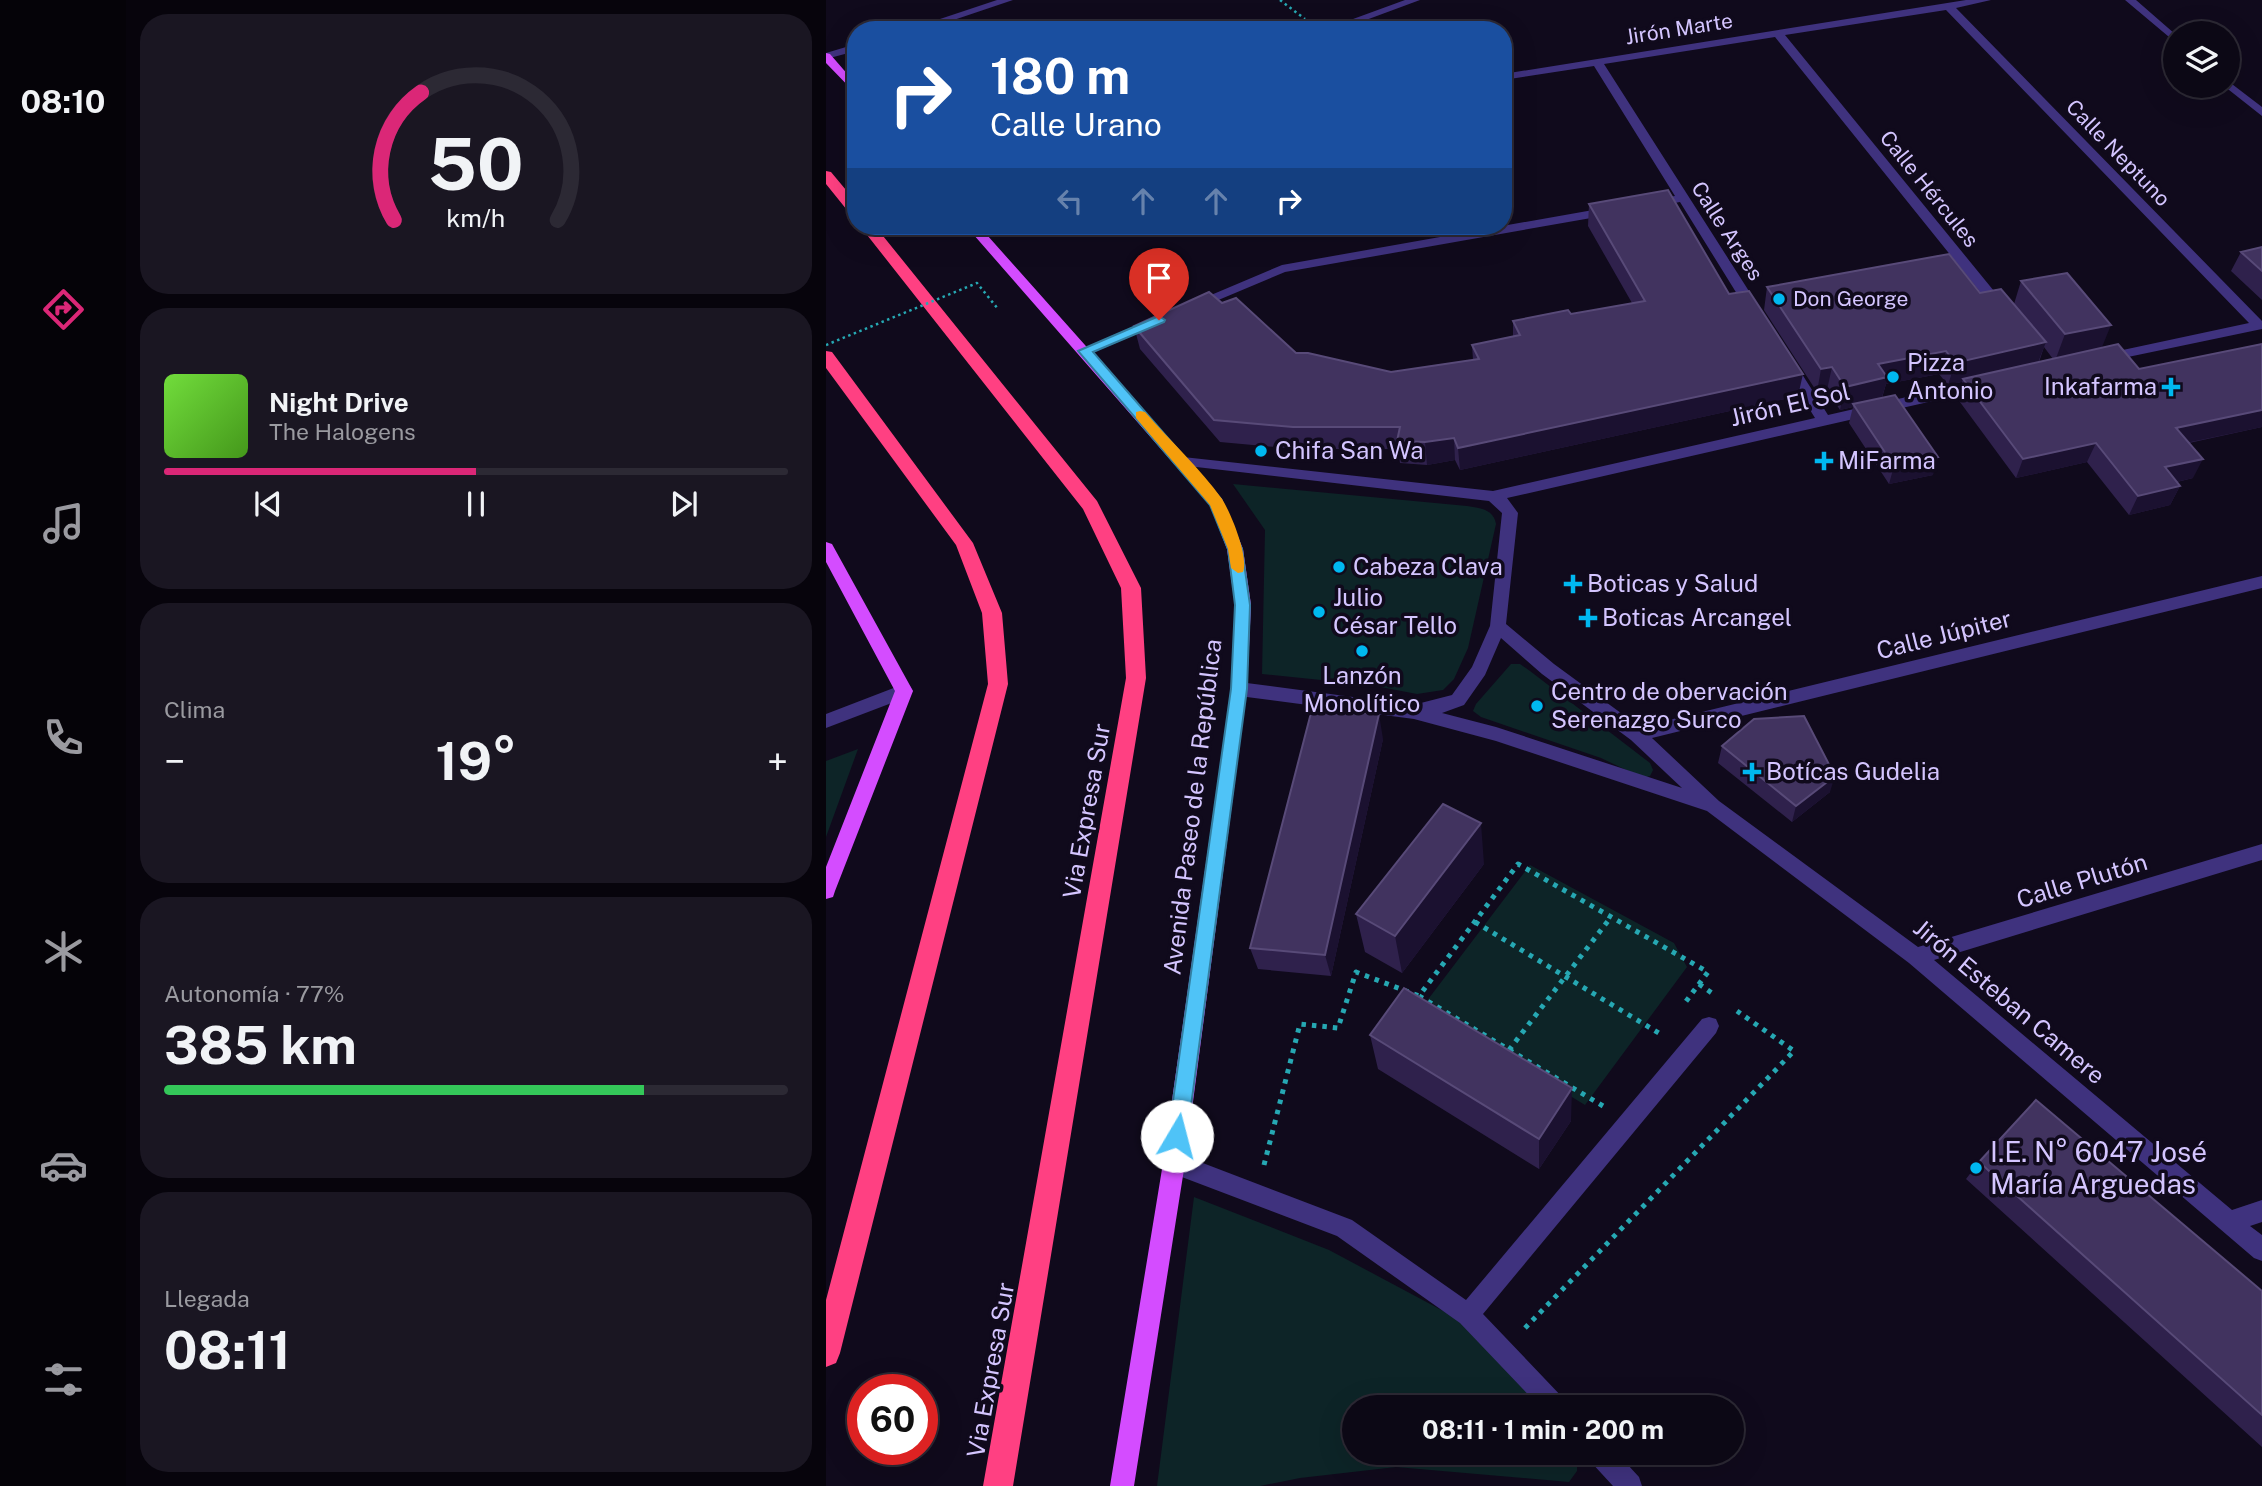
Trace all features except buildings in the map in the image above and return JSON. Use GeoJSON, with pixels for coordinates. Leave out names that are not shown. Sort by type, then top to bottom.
{"type":"FeatureCollection","features":[{"type":"Feature","properties":{"kind":"highway"},"geometry":{"type":"LineString","coordinates":[[826,175],[847,201]]}},
{"type":"Feature","properties":{"kind":"highway","name":"Via Expresa Sur"},"geometry":{"type":"LineString","coordinates":[[874,235],[1091,506],[1131,588],[1136,678],[998,1486]]}},
{"type":"Feature","properties":{"kind":"highway"},"geometry":{"type":"LineString","coordinates":[[826,356],[964,543],[992,613],[998,684],[826,1353]]}},
{"type":"Feature","properties":{"kind":"main road"},"geometry":{"type":"LineString","coordinates":[[826,56],[847,80]]}},
{"type":"Feature","properties":{"kind":"main road","name":"Avenida Paseo de la República"},"geometry":{"type":"LineString","coordinates":[[979,235],[1085,351],[1217,503],[1235,549],[1243,605],[1239,689],[1174,1163],[1122,1486]]}},
{"type":"Feature","properties":{"kind":"main road"},"geometry":{"type":"LineString","coordinates":[[826,548],[904,691],[826,891]]}},
{"type":"Feature","properties":{"kind":"street"},"geometry":{"type":"LineString","coordinates":[[941,21],[1008,0]]}},
{"type":"Feature","properties":{"kind":"street"},"geometry":{"type":"LineString","coordinates":[[1354,21],[1415,0]]}},
{"type":"Feature","properties":{"kind":"street","name":"Jirón Marte"},"geometry":{"type":"LineString","coordinates":[[1512,76],[1986,0]]}},
{"type":"Feature","properties":{"kind":"street"},"geometry":{"type":"LineString","coordinates":[[2130,0],[2163,29]]}},
{"type":"Feature","properties":{"kind":"street","name":"Calle Neptuno"},"geometry":{"type":"LineString","coordinates":[[1949,6],[2260,326]]}},
{"type":"Feature","properties":{"kind":"street","name":"Calle Hércules"},"geometry":{"type":"LineString","coordinates":[[1778,33],[2011,321]]}},
{"type":"Feature","properties":{"kind":"street"},"geometry":{"type":"LineString","coordinates":[[826,56],[847,50]]}},
{"type":"Feature","properties":{"kind":"street","name":"Calle Arges"},"geometry":{"type":"LineString","coordinates":[[1597,62],[1761,320]]}},
{"type":"Feature","properties":{"kind":"street"},"geometry":{"type":"LineString","coordinates":[[2240,95],[2262,114]]}},
{"type":"Feature","properties":{"kind":"street"},"geometry":{"type":"LineString","coordinates":[[1512,228],[1683,198]]}},
{"type":"Feature","properties":{"kind":"street"},"geometry":{"type":"LineString","coordinates":[[1085,351],[1282,269],[1474,235]]}},
{"type":"Feature","properties":{"kind":"street"},"geometry":{"type":"LineString","coordinates":[[2090,361],[2260,326]]}},
{"type":"Feature","properties":{"kind":"street"},"geometry":{"type":"LineString","coordinates":[[1782,353],[1824,420]]}},
{"type":"Feature","properties":{"kind":"street","name":"Jirón El Sol"},"geometry":{"type":"LineString","coordinates":[[1179,460],[1493,496],[1997,381]]}},
{"type":"Feature","properties":{"kind":"street"},"geometry":{"type":"LineString","coordinates":[[1239,689],[1413,712],[1440,708],[1458,700],[1479,670],[1498,626],[1510,513],[1504,503],[1493,496]]}},
{"type":"Feature","properties":{"kind":"street","name":"Calle Júpiter"},"geometry":{"type":"LineString","coordinates":[[1637,735],[2262,582]]}},
{"type":"Feature","properties":{"kind":"street","name":"Jirón Esteban Camere"},"geometry":{"type":"LineString","coordinates":[[1498,626],[1548,669],[1637,735],[1713,806],[1916,957],[2262,1250]]}},
{"type":"Feature","properties":{"kind":"street"},"geometry":{"type":"LineString","coordinates":[[826,721],[904,691]]}},
{"type":"Feature","properties":{"kind":"street","name":"Jirón Esteban Camere"},"geometry":{"type":"LineString","coordinates":[[1413,712],[1496,734],[1713,806]]}},
{"type":"Feature","properties":{"kind":"street","name":"Calle Plutón"},"geometry":{"type":"LineString","coordinates":[[1916,957],[2262,852]]}},
{"type":"Feature","properties":{"kind":"street"},"geometry":{"type":"LineString","coordinates":[[1468,1315],[1709,1026]]}},
{"type":"Feature","properties":{"kind":"street"},"geometry":{"type":"LineString","coordinates":[[1174,1163],[1343,1228],[1468,1315],[1545,1395]]}},
{"type":"Feature","properties":{"kind":"street"},"geometry":{"type":"LineString","coordinates":[[2229,1222],[2262,1211]]}},
{"type":"Feature","properties":{"kind":"street"},"geometry":{"type":"LineString","coordinates":[[1611,1465],[1630,1486]]}},
{"type":"Feature","properties":{"kind":"path"},"geometry":{"type":"LineString","coordinates":[[1280,0],[1309,21]]}},
{"type":"Feature","properties":{"kind":"path"},"geometry":{"type":"LineString","coordinates":[[826,345],[977,283],[998,309]]}},
{"type":"Feature","properties":{"kind":"path"},"geometry":{"type":"LineString","coordinates":[[1419,996],[1518,864],[1709,972],[1676,1015]]}},
{"type":"Feature","properties":{"kind":"path"},"geometry":{"type":"LineString","coordinates":[[1509,1050],[1563,976],[1611,917]]}},
{"type":"Feature","properties":{"kind":"path"},"geometry":{"type":"LineString","coordinates":[[1475,922],[1661,1035]]}},
{"type":"Feature","properties":{"kind":"path"},"geometry":{"type":"LineString","coordinates":[[1256,1196],[1300,1024],[1338,1028],[1356,972],[1419,996],[1607,1109]]}},
{"type":"Feature","properties":{"kind":"path"},"geometry":{"type":"LineString","coordinates":[[1699,984],[1720,999]]}},
{"type":"Feature","properties":{"kind":"path"},"geometry":{"type":"LineString","coordinates":[[1503,1351],[1794,1051],[1731,1006]]}},
{"type":"Feature","properties":{"kind":"path"},"geometry":{"type":"LineString","coordinates":[[1654,1046],[1669,1025]]}},
{"type":"Feature","properties":{"kind":"green space"},"geometry":{"type":"Polygon","coordinates":[[[1233,484],[1467,506],[1489,512],[1496,524],[1468,648],[1454,679],[1443,690],[1417,694],[1370,685],[1262,674],[1265,530],[1233,484]]]}},
{"type":"Feature","properties":{"kind":"green space"},"geometry":{"type":"Polygon","coordinates":[[[1511,664],[1520,664],[1530,671],[1650,763],[1653,770],[1650,776],[1643,778],[1601,758],[1481,717],[1473,711],[1511,664]]]}},
{"type":"Feature","properties":{"kind":"green space"},"geometry":{"type":"Polygon","coordinates":[[[858,749],[826,837],[826,761],[858,749]]]}},
{"type":"Feature","properties":{"kind":"green space"},"geometry":{"type":"Polygon","coordinates":[[[1530,865],[1674,943],[1687,967],[1585,1105],[1423,1006],[1530,865]]]}},
{"type":"Feature","properties":{"kind":"green space"},"geometry":{"type":"Polygon","coordinates":[[[1194,1197],[1329,1250],[1462,1321],[1532,1395],[1342,1395],[1342,1465],[1577,1465],[1577,1471],[1569,1482],[1396,1467],[1300,1478],[1260,1486],[1157,1486],[1194,1197]]]}},
{"type":"Feature","properties":{"kind":"slow traffic"},"geometry":{"type":"LineString","coordinates":[[1140,415],[1217,503],[1235,549],[1238,568]]}},
{"type":"Feature","properties":{"kind":"place","name":"Don George"},"geometry":{"type":"Point","coordinates":[1779,299]}},
{"type":"Feature","properties":{"kind":"place","name":"Pizza Antonio"},"geometry":{"type":"Point","coordinates":[1893,377]}},
{"type":"Feature","properties":{"kind":"place","name":"Inkafarma"},"geometry":{"type":"Point","coordinates":[2171,387]}},
{"type":"Feature","properties":{"kind":"place","name":"Chifa San Wa"},"geometry":{"type":"Point","coordinates":[1261,451]}},
{"type":"Feature","properties":{"kind":"place","name":"MiFarma"},"geometry":{"type":"Point","coordinates":[1824,461]}},
{"type":"Feature","properties":{"kind":"place","name":"Cabeza Clava"},"geometry":{"type":"Point","coordinates":[1339,567]}},
{"type":"Feature","properties":{"kind":"place","name":"Boticas y Salud"},"geometry":{"type":"Point","coordinates":[1573,584]}},
{"type":"Feature","properties":{"kind":"place","name":"Julio César Tello"},"geometry":{"type":"Point","coordinates":[1319,612]}},
{"type":"Feature","properties":{"kind":"place","name":"Boticas Arcangel"},"geometry":{"type":"Point","coordinates":[1588,618]}},
{"type":"Feature","properties":{"kind":"place","name":"Lanzón Monolítico"},"geometry":{"type":"Point","coordinates":[1362,651]}},
{"type":"Feature","properties":{"kind":"place","name":"Centro de obervación Serenazgo Surco"},"geometry":{"type":"Point","coordinates":[1537,706]}},
{"type":"Feature","properties":{"kind":"place","name":"Botícas Gudelia"},"geometry":{"type":"Point","coordinates":[1752,772]}},
{"type":"Feature","properties":{"kind":"place","name":"I.E. N° 6047 José María Arguedas"},"geometry":{"type":"Point","coordinates":[1976,1168]}},
{"type":"Feature","properties":{"kind":"route"},"geometry":{"type":"LineString","coordinates":[[1159,320],[1085,351],[1217,503],[1235,549],[1243,605],[1239,689],[1177,1136]]}}]}
